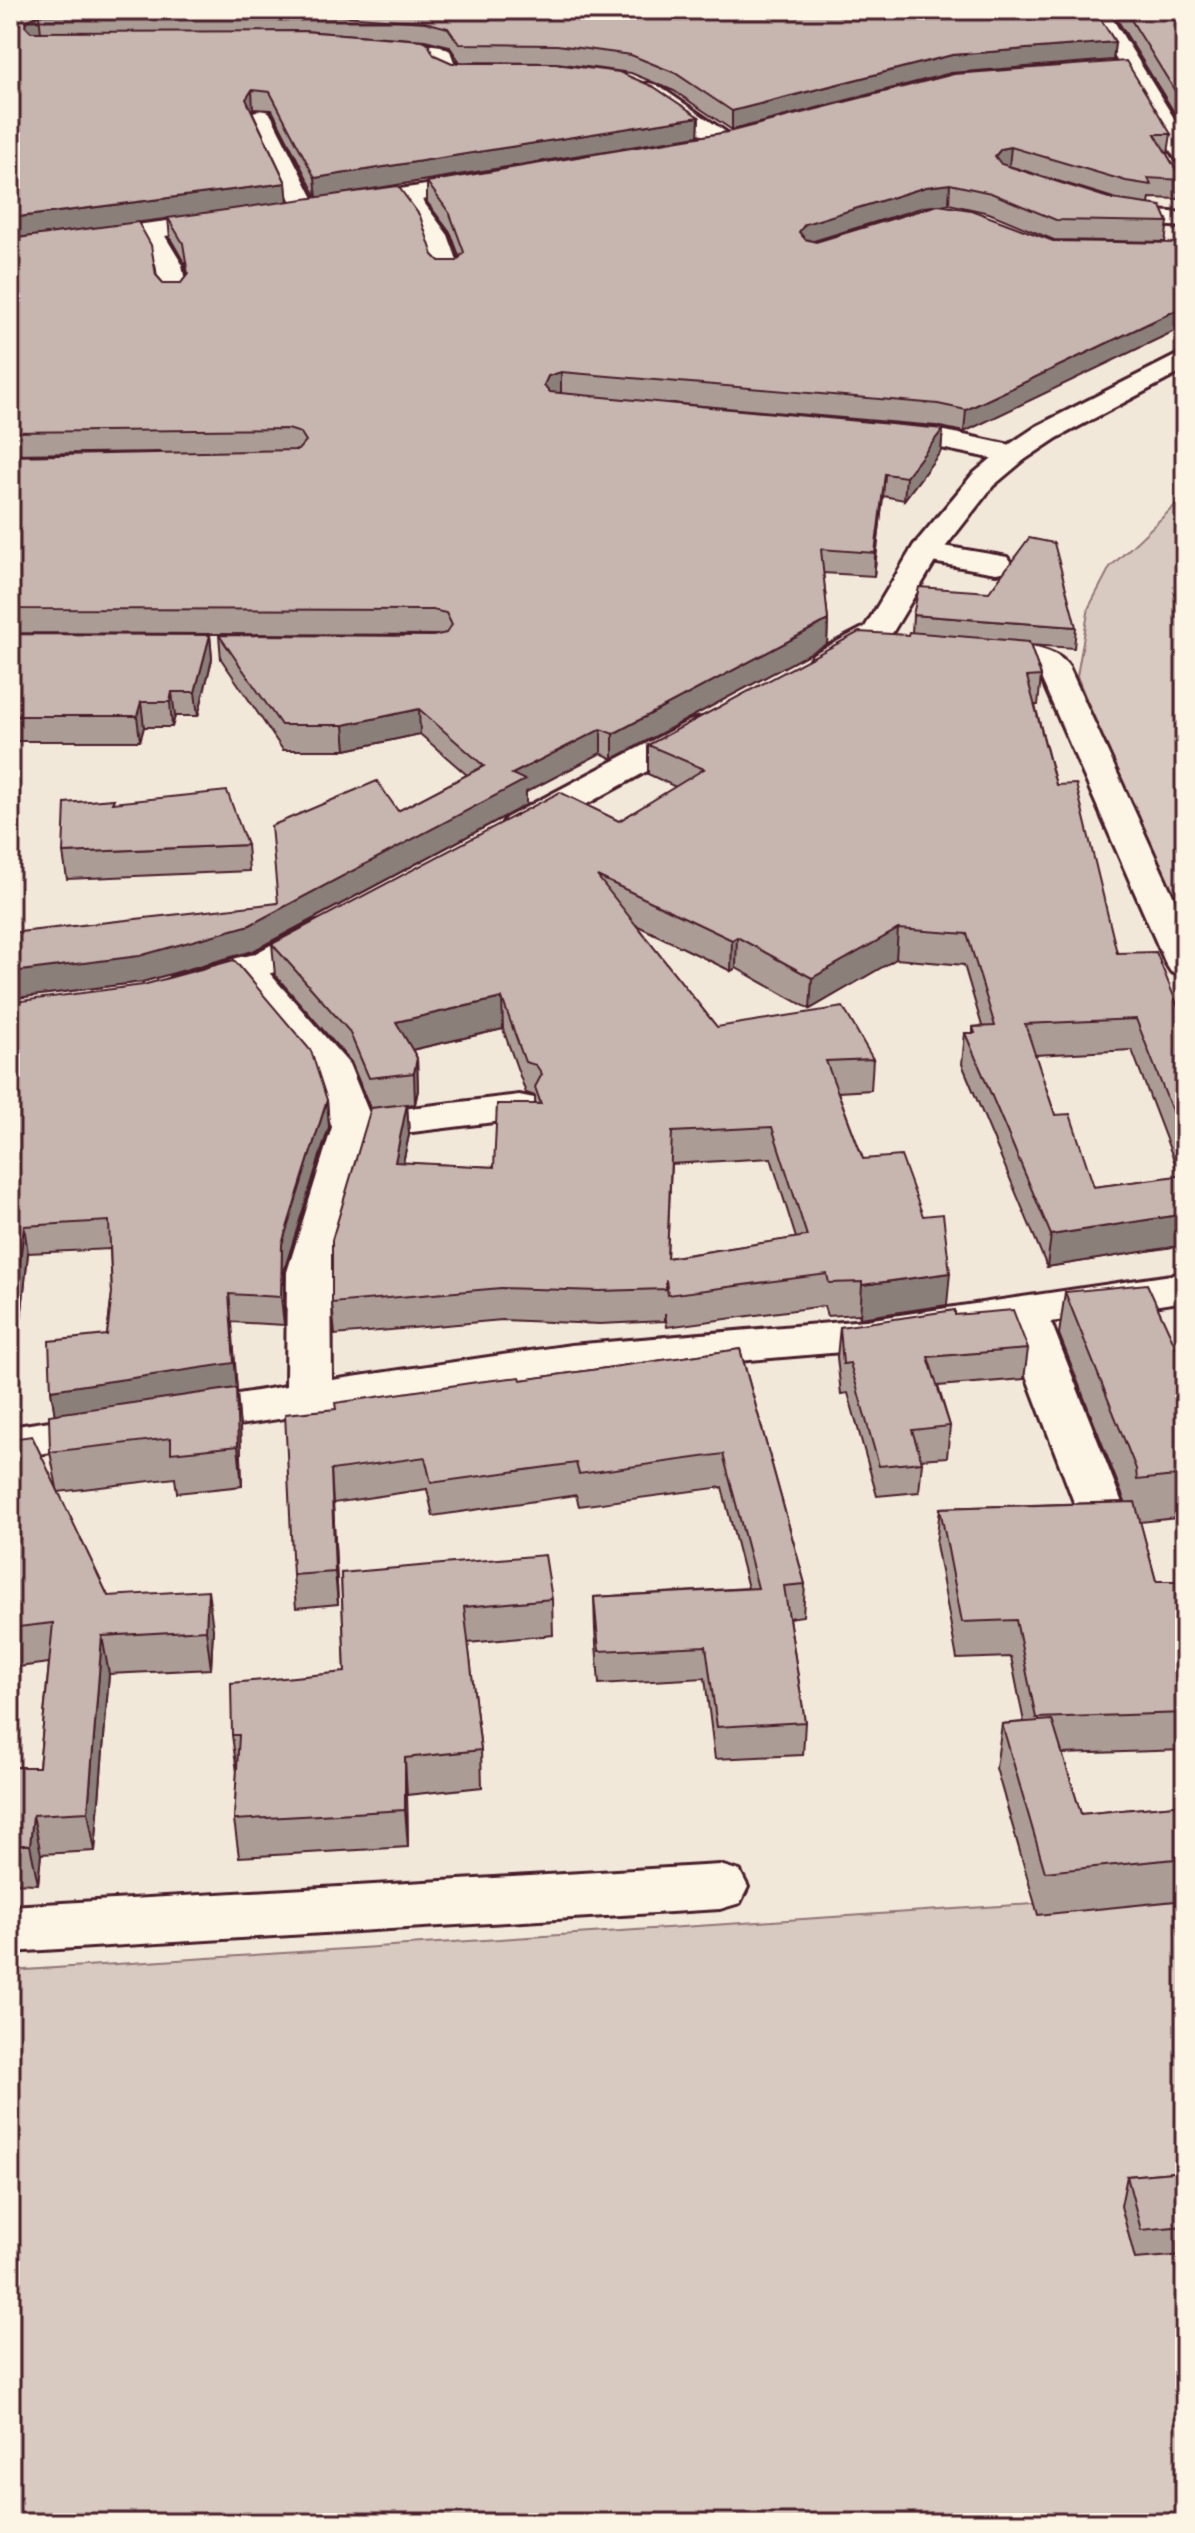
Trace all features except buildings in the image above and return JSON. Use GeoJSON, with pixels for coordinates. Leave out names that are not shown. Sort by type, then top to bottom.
{"type":"FeatureCollection","features":[{"type":"Feature","properties":{"kind":"street"},"geometry":{"type":"LineString","coordinates":[[1072,11],[1122,13]]}},
{"type":"Feature","properties":{"kind":"street"},"geometry":{"type":"LineString","coordinates":[[1097,11],[1185,155]]}},
{"type":"Feature","properties":{"kind":"street"},"geometry":{"type":"LineString","coordinates":[[344,41],[433,51],[442,56],[444,66],[453,71],[515,73]]}},
{"type":"Feature","properties":{"kind":"street"},"geometry":{"type":"LineString","coordinates":[[1104,71],[1131,69]]}},
{"type":"Feature","properties":{"kind":"street"},"geometry":{"type":"LineString","coordinates":[[625,81],[649,90],[727,141]]}},
{"type":"Feature","properties":{"kind":"street"},"geometry":{"type":"LineString","coordinates":[[261,117],[307,210]]}},
{"type":"Feature","properties":{"kind":"street"},"geometry":{"type":"LineString","coordinates":[[697,146],[755,134]]}},
{"type":"Feature","properties":{"kind":"street"},"geometry":{"type":"LineString","coordinates":[[10,249],[515,179]]}},
{"type":"Feature","properties":{"kind":"street"},"geometry":{"type":"LineString","coordinates":[[406,195],[435,235],[449,274]]}},
{"type":"Feature","properties":{"kind":"street"},"geometry":{"type":"LineString","coordinates":[[1083,200],[1139,215],[1185,220]]}},
{"type":"Feature","properties":{"kind":"street"},"geometry":{"type":"LineString","coordinates":[[150,231],[169,264],[174,295]]}},
{"type":"Feature","properties":{"kind":"street"},"geometry":{"type":"LineString","coordinates":[[798,675],[877,633],[925,552],[983,480],[1014,454],[1060,424],[1185,359]]}},
{"type":"Feature","properties":{"kind":"street"},"geometry":{"type":"LineString","coordinates":[[859,431],[936,438],[1014,454]]}},
{"type":"Feature","properties":{"kind":"street"},"geometry":{"type":"LineString","coordinates":[[925,552],[996,564]]}},
{"type":"Feature","properties":{"kind":"street"},"geometry":{"type":"LineString","coordinates":[[854,645],[902,649]]}},
{"type":"Feature","properties":{"kind":"street"},"geometry":{"type":"LineString","coordinates":[[950,652],[1029,658],[1044,661],[1053,667],[1185,964]]}},
{"type":"Feature","properties":{"kind":"street"},"geometry":{"type":"LineString","coordinates":[[491,841],[729,713]]}},
{"type":"Feature","properties":{"kind":"street"},"geometry":{"type":"LineString","coordinates":[[160,992],[268,962],[352,916]]}},
{"type":"Feature","properties":{"kind":"street"},"geometry":{"type":"LineString","coordinates":[[244,968],[335,1073],[353,1127],[309,1272],[309,1398]]}},
{"type":"Feature","properties":{"kind":"street"},"geometry":{"type":"LineString","coordinates":[[353,1127],[519,1107]]}},
{"type":"Feature","properties":{"kind":"street"},"geometry":{"type":"LineString","coordinates":[[10,1443],[571,1360],[866,1335],[1185,1287]]}},
{"type":"Feature","properties":{"kind":"street"},"geometry":{"type":"LineString","coordinates":[[1024,1311],[1102,1513]]}},
{"type":"Feature","properties":{"kind":"street"},"geometry":{"type":"LineString","coordinates":[[10,1929],[720,1887]]}},
{"type":"Feature","properties":{"kind":"shaded area"},"geometry":{"type":"Polygon","coordinates":[[[1185,496],[1185,944],[1077,676],[1089,607],[1110,567],[1185,496]]]}},
{"type":"Feature","properties":{"kind":"shaded area"},"geometry":{"type":"Polygon","coordinates":[[[1185,1894],[1185,2523],[10,2523],[10,1971],[1185,1894]]]}}]}
